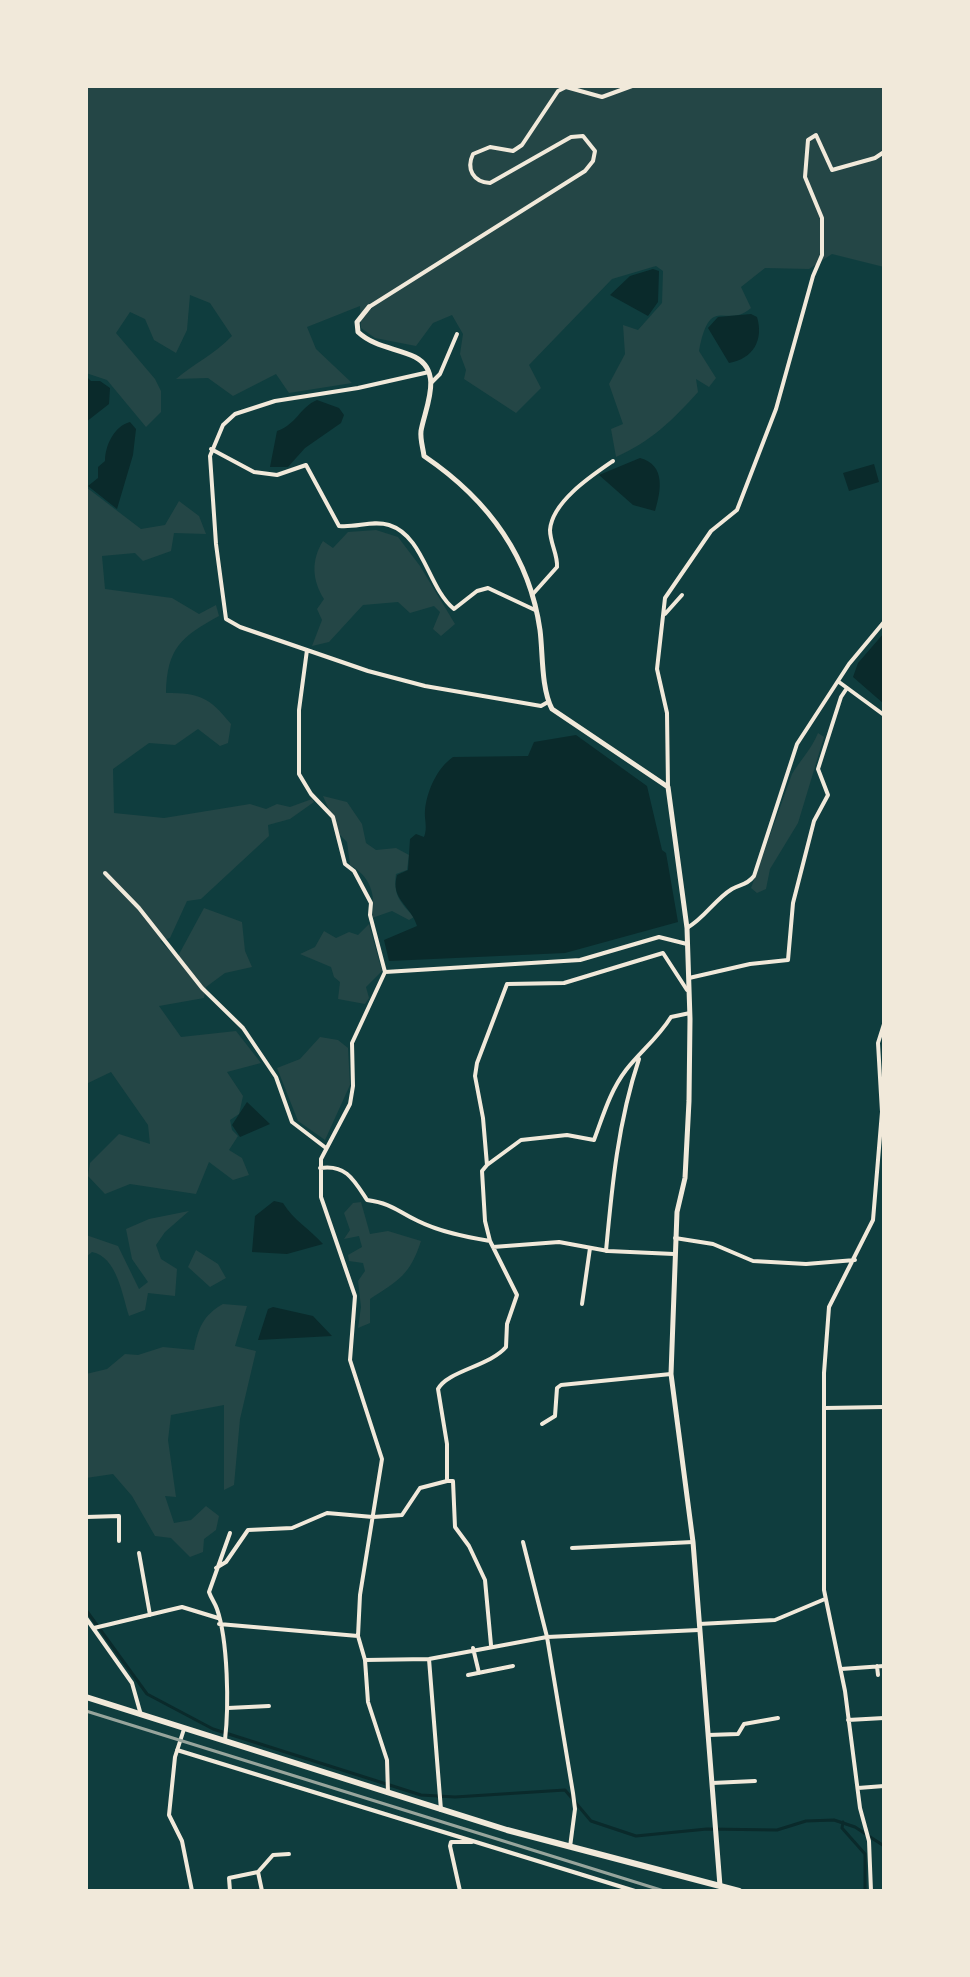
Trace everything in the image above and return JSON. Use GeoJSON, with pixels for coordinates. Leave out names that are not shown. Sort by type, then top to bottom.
{"type":"FeatureCollection","features":[{"type":"Feature","properties":{"kind":"main road"},"geometry":{"type":"LineString","coordinates":[[86,1697],[441,1810],[739,1891]]}},
{"type":"Feature","properties":{"kind":"street"},"geometry":{"type":"LineString","coordinates":[[632,86],[602,97],[566,87],[558,91],[522,145],[513,151],[490,147],[473,154],[469,163],[471,174],[481,183],[490,183],[571,137],[583,136],[591,141],[595,151],[593,161],[585,171],[369,307],[357,322],[358,332],[379,345],[420,359],[429,372],[432,382],[420,435],[424,456],[487,507],[500,524],[537,611],[548,702],[587,734],[668,787]]}},
{"type":"Feature","properties":{"kind":"street"},"geometry":{"type":"LineString","coordinates":[[721,1888],[693,1542],[671,1374],[675,1238],[685,1178],[690,994],[687,928],[668,787],[667,713],[657,669],[665,598],[711,531],[737,510],[776,409],[798,339],[813,276],[822,255],[822,218],[805,177],[808,140],[816,135],[832,170],[875,158],[884,152]]}},
{"type":"Feature","properties":{"kind":"street"},"geometry":{"type":"LineString","coordinates":[[432,382],[440,374],[457,334]]}},
{"type":"Feature","properties":{"kind":"street"},"geometry":{"type":"LineString","coordinates":[[429,372],[249,409],[223,425],[211,449],[216,544],[226,619],[240,627],[307,650],[425,686],[541,706],[548,702]]}},
{"type":"Feature","properties":{"kind":"street"},"geometry":{"type":"LineString","coordinates":[[211,449],[254,472],[277,475],[306,465],[339,526],[386,524],[397,529],[424,561],[454,609],[477,591],[488,588],[537,611]]}},
{"type":"Feature","properties":{"kind":"street"},"geometry":{"type":"LineString","coordinates":[[532,595],[557,567],[550,535],[553,516],[591,476],[613,461]]}},
{"type":"Feature","properties":{"kind":"street"},"geometry":{"type":"LineString","coordinates":[[663,616],[682,595]]}},
{"type":"Feature","properties":{"kind":"street"},"geometry":{"type":"LineString","coordinates":[[687,928],[699,921],[733,888],[748,884],[754,876],[797,744],[884,622]]}},
{"type":"Feature","properties":{"kind":"street"},"geometry":{"type":"LineString","coordinates":[[307,650],[299,710],[299,774],[311,794],[333,817],[345,864],[354,871],[371,903],[370,915],[385,972],[352,1043],[353,1086],[350,1104],[326,1148],[320,1168],[324,1208],[355,1296],[350,1360],[356,1388],[381,1450],[360,1595],[358,1636],[365,1660],[368,1702],[381,1732],[387,1760],[388,1793]]}},
{"type":"Feature","properties":{"kind":"street"},"geometry":{"type":"LineString","coordinates":[[839,682],[884,715]]}},
{"type":"Feature","properties":{"kind":"street"},"geometry":{"type":"LineString","coordinates":[[689,978],[750,964],[788,960],[793,903],[814,821],[828,795],[818,769],[841,697],[847,688]]}},
{"type":"Feature","properties":{"kind":"street"},"geometry":{"type":"LineString","coordinates":[[105,873],[139,908],[202,988],[243,1028],[276,1077],[292,1122],[326,1148]]}},
{"type":"Feature","properties":{"kind":"street"},"geometry":{"type":"LineString","coordinates":[[385,972],[580,960],[659,937],[687,944]]}},
{"type":"Feature","properties":{"kind":"street"},"geometry":{"type":"LineString","coordinates":[[487,1165],[475,1076],[503,987],[564,983],[663,953],[671,959],[690,994]]}},
{"type":"Feature","properties":{"kind":"street"},"geometry":{"type":"LineString","coordinates":[[447,1481],[447,1444],[438,1389],[441,1382],[475,1368],[506,1347],[507,1324],[517,1295],[492,1244],[485,1221],[482,1171],[521,1140],[567,1135],[594,1140],[609,1098],[626,1070],[656,1042],[671,1017],[690,1013]]}},
{"type":"Feature","properties":{"kind":"street"},"geometry":{"type":"LineString","coordinates":[[871,1891],[869,1841],[841,1669],[825,1599],[825,1408],[829,1307],[873,1220],[880,1164],[884,1024]]}},
{"type":"Feature","properties":{"kind":"street"},"geometry":{"type":"LineString","coordinates":[[606,1251],[621,1127],[639,1057]]}},
{"type":"Feature","properties":{"kind":"street"},"geometry":{"type":"LineString","coordinates":[[320,1168],[340,1168],[350,1174],[367,1200],[387,1203],[416,1221],[492,1244],[559,1242],[606,1251],[674,1254]]}},
{"type":"Feature","properties":{"kind":"street"},"geometry":{"type":"LineString","coordinates":[[675,1238],[713,1244],[753,1261],[806,1264],[855,1260]]}},
{"type":"Feature","properties":{"kind":"street"},"geometry":{"type":"LineString","coordinates":[[582,1304],[590,1248]]}},
{"type":"Feature","properties":{"kind":"street"},"geometry":{"type":"LineString","coordinates":[[542,1424],[555,1416],[557,1388],[561,1385],[619,1382],[671,1374]]}},
{"type":"Feature","properties":{"kind":"street"},"geometry":{"type":"LineString","coordinates":[[825,1408],[884,1407]]}},
{"type":"Feature","properties":{"kind":"street"},"geometry":{"type":"LineString","coordinates":[[216,1568],[226,1562],[248,1530],[292,1528],[327,1513],[373,1517],[402,1515],[420,1488],[453,1481],[455,1527],[469,1546],[485,1580],[491,1645]]}},
{"type":"Feature","properties":{"kind":"street"},"geometry":{"type":"LineString","coordinates":[[86,1517],[119,1516],[119,1541]]}},
{"type":"Feature","properties":{"kind":"street"},"geometry":{"type":"LineString","coordinates":[[225,1741],[228,1708],[219,1624],[209,1592],[230,1533]]}},
{"type":"Feature","properties":{"kind":"street"},"geometry":{"type":"LineString","coordinates":[[523,1542],[547,1637],[575,1809],[570,1847]]}},
{"type":"Feature","properties":{"kind":"street"},"geometry":{"type":"LineString","coordinates":[[572,1548],[693,1542]]}},
{"type":"Feature","properties":{"kind":"street"},"geometry":{"type":"LineString","coordinates":[[139,1553],[150,1615]]}},
{"type":"Feature","properties":{"kind":"street"},"geometry":{"type":"LineString","coordinates":[[365,1660],[429,1659],[473,1648],[547,1637],[775,1620],[825,1599]]}},
{"type":"Feature","properties":{"kind":"street"},"geometry":{"type":"LineString","coordinates":[[94,1628],[182,1607],[218,1618]]}},
{"type":"Feature","properties":{"kind":"street"},"geometry":{"type":"LineString","coordinates":[[86,1618],[132,1683],[141,1715]]}},
{"type":"Feature","properties":{"kind":"street"},"geometry":{"type":"LineString","coordinates":[[219,1624],[358,1636]]}},
{"type":"Feature","properties":{"kind":"street"},"geometry":{"type":"LineString","coordinates":[[473,1648],[479,1673]]}},
{"type":"Feature","properties":{"kind":"street"},"geometry":{"type":"LineString","coordinates":[[429,1659],[441,1810]]}},
{"type":"Feature","properties":{"kind":"street"},"geometry":{"type":"LineString","coordinates":[[468,1675],[513,1666]]}},
{"type":"Feature","properties":{"kind":"street"},"geometry":{"type":"LineString","coordinates":[[877,1666],[878,1675]]}},
{"type":"Feature","properties":{"kind":"street"},"geometry":{"type":"LineString","coordinates":[[841,1669],[884,1666]]}},
{"type":"Feature","properties":{"kind":"street"},"geometry":{"type":"LineString","coordinates":[[228,1708],[269,1706]]}},
{"type":"Feature","properties":{"kind":"street"},"geometry":{"type":"LineString","coordinates":[[708,1735],[738,1734],[744,1724],[778,1718]]}},
{"type":"Feature","properties":{"kind":"street"},"geometry":{"type":"LineString","coordinates":[[848,1720],[884,1718]]}},
{"type":"Feature","properties":{"kind":"street"},"geometry":{"type":"LineString","coordinates":[[184,1729],[177,1750],[169,1815],[182,1841],[192,1891]]}},
{"type":"Feature","properties":{"kind":"street"},"geometry":{"type":"LineString","coordinates":[[177,1750],[635,1891]]}},
{"type":"Feature","properties":{"kind":"street"},"geometry":{"type":"LineString","coordinates":[[712,1783],[755,1781]]}},
{"type":"Feature","properties":{"kind":"street"},"geometry":{"type":"LineString","coordinates":[[858,1788],[884,1786]]}},
{"type":"Feature","properties":{"kind":"street"},"geometry":{"type":"LineString","coordinates":[[460,1891],[451,1842],[475,1842]]}},
{"type":"Feature","properties":{"kind":"street"},"geometry":{"type":"LineString","coordinates":[[230,1891],[229,1878],[258,1872],[273,1855],[289,1854]]}},
{"type":"Feature","properties":{"kind":"street"},"geometry":{"type":"LineString","coordinates":[[258,1872],[262,1891]]}},
{"type":"Feature","properties":{"kind":"shaded area"},"geometry":{"type":"Polygon","coordinates":[[[86,86],[884,86],[884,267],[832,254],[809,269],[765,268],[741,287],[751,308],[742,314],[714,317],[708,322],[699,351],[716,378],[709,387],[696,379],[698,392],[679,412],[650,437],[616,457],[611,429],[623,424],[609,384],[625,354],[623,325],[638,330],[662,303],[663,271],[656,266],[612,279],[529,365],[541,388],[516,413],[464,379],[466,370],[460,354],[463,334],[452,315],[433,323],[416,346],[375,338],[361,328],[360,306],[307,327],[316,349],[352,383],[289,393],[276,374],[233,396],[208,378],[176,379],[232,336],[210,303],[190,295],[187,330],[176,353],[154,340],[145,319],[130,312],[116,333],[155,379],[161,391],[161,412],[146,427],[107,380],[86,373],[86,86]]]}},
{"type":"Feature","properties":{"kind":"shaded area"},"geometry":{"type":"Polygon","coordinates":[[[653,269],[659,271],[658,302],[648,316],[610,295],[630,276],[653,269]]]}},
{"type":"Feature","properties":{"kind":"shaded area"},"geometry":{"type":"Polygon","coordinates":[[[751,314],[757,317],[758,341],[750,353],[729,363],[708,328],[718,317],[751,314]]]}},
{"type":"Feature","properties":{"kind":"shaded area"},"geometry":{"type":"Polygon","coordinates":[[[86,376],[110,388],[109,404],[86,422],[86,376]]]}},
{"type":"Feature","properties":{"kind":"shaded area"},"geometry":{"type":"Polygon","coordinates":[[[317,400],[339,408],[344,415],[341,423],[305,448],[288,467],[270,467],[277,431],[289,425],[317,400]]]}},
{"type":"Feature","properties":{"kind":"shaded area"},"geometry":{"type":"Polygon","coordinates":[[[130,422],[136,429],[133,455],[117,509],[88,486],[98,478],[98,467],[105,461],[112,437],[119,428],[130,422]]]}},
{"type":"Feature","properties":{"kind":"shaded area"},"geometry":{"type":"Polygon","coordinates":[[[640,458],[654,466],[660,480],[655,511],[633,505],[599,475],[640,458]]]}},
{"type":"Feature","properties":{"kind":"shaded area"},"geometry":{"type":"Polygon","coordinates":[[[874,464],[879,482],[849,491],[843,473],[874,464]]]}},
{"type":"Feature","properties":{"kind":"shaded area"},"geometry":{"type":"Polygon","coordinates":[[[86,487],[141,529],[165,525],[179,501],[199,516],[206,534],[174,533],[171,551],[143,561],[135,553],[102,556],[105,589],[172,598],[199,614],[216,605],[219,616],[186,638],[173,654],[166,693],[203,698],[231,724],[228,743],[220,746],[198,729],[175,745],[149,743],[113,769],[114,813],[164,818],[250,804],[266,809],[277,804],[290,807],[312,799],[314,802],[290,819],[268,825],[269,836],[201,899],[187,901],[170,938],[160,941],[177,958],[204,908],[242,922],[245,951],[252,967],[225,973],[206,987],[204,998],[159,1006],[181,1037],[236,1031],[261,1063],[227,1072],[243,1096],[239,1114],[230,1120],[232,1130],[238,1136],[229,1150],[242,1158],[249,1175],[233,1180],[209,1162],[196,1194],[130,1184],[105,1194],[88,1176],[90,1163],[119,1134],[150,1144],[148,1125],[111,1072],[86,1084],[86,487]]]}},
{"type":"Feature","properties":{"kind":"shaded area"},"geometry":{"type":"Polygon","coordinates":[[[376,530],[398,537],[420,566],[455,624],[441,636],[433,629],[440,612],[434,606],[410,613],[398,602],[363,605],[329,642],[312,646],[322,620],[317,609],[324,599],[314,570],[316,555],[323,541],[333,548],[348,532],[376,530]]]}},
{"type":"Feature","properties":{"kind":"shaded area"},"geometry":{"type":"Polygon","coordinates":[[[884,633],[884,704],[853,677],[858,663],[884,633]]]}},
{"type":"Feature","properties":{"kind":"shaded area"},"geometry":{"type":"Polygon","coordinates":[[[818,733],[824,737],[798,823],[770,869],[766,889],[757,893],[751,888],[792,774],[818,733]]]}},
{"type":"Feature","properties":{"kind":"shaded area"},"geometry":{"type":"Polygon","coordinates":[[[576,735],[647,786],[662,850],[666,853],[678,922],[565,953],[389,961],[384,940],[417,926],[396,891],[397,875],[408,870],[410,839],[416,834],[424,837],[428,795],[442,767],[453,757],[528,756],[534,742],[576,735]]]}},
{"type":"Feature","properties":{"kind":"shaded area"},"geometry":{"type":"Polygon","coordinates":[[[323,796],[347,802],[362,824],[366,843],[376,850],[396,848],[409,855],[407,870],[396,874],[396,887],[401,902],[414,917],[409,920],[392,911],[372,918],[370,887],[363,875],[350,865],[347,842],[340,835],[323,796]]]}},
{"type":"Feature","properties":{"kind":"shaded area"},"geometry":{"type":"Polygon","coordinates":[[[369,924],[382,971],[366,987],[369,998],[365,1004],[338,999],[340,982],[334,977],[331,967],[300,954],[315,947],[324,931],[336,938],[349,932],[358,935],[369,924]]]}},
{"type":"Feature","properties":{"kind":"shaded area"},"geometry":{"type":"Polygon","coordinates":[[[320,1037],[338,1040],[348,1048],[350,1085],[325,1140],[298,1121],[277,1068],[300,1059],[320,1037]]]}},
{"type":"Feature","properties":{"kind":"shaded area"},"geometry":{"type":"Polygon","coordinates":[[[247,1102],[270,1124],[240,1137],[232,1125],[247,1102]]]}},
{"type":"Feature","properties":{"kind":"shaded area"},"geometry":{"type":"Polygon","coordinates":[[[274,1201],[283,1203],[323,1244],[287,1254],[252,1252],[255,1216],[274,1201]]]}},
{"type":"Feature","properties":{"kind":"shaded area"},"geometry":{"type":"Polygon","coordinates":[[[361,1202],[370,1234],[388,1231],[421,1241],[402,1276],[370,1299],[370,1323],[358,1328],[361,1307],[358,1281],[365,1271],[363,1263],[349,1261],[348,1255],[362,1247],[359,1236],[344,1239],[350,1230],[344,1213],[353,1203],[361,1202]]]}},
{"type":"Feature","properties":{"kind":"shaded area"},"geometry":{"type":"Polygon","coordinates":[[[189,1211],[165,1232],[156,1245],[161,1259],[177,1269],[175,1296],[148,1293],[145,1310],[129,1316],[113,1269],[100,1255],[92,1252],[86,1257],[86,1235],[118,1246],[139,1289],[148,1282],[132,1259],[126,1229],[149,1219],[189,1211]]]}},
{"type":"Feature","properties":{"kind":"shaded area"},"geometry":{"type":"Polygon","coordinates":[[[196,1250],[218,1264],[226,1278],[210,1287],[188,1267],[196,1250]]]}},
{"type":"Feature","properties":{"kind":"shaded area"},"geometry":{"type":"Polygon","coordinates":[[[223,1304],[247,1306],[235,1346],[256,1351],[240,1419],[234,1485],[224,1490],[224,1405],[171,1415],[168,1440],[176,1497],[165,1496],[174,1523],[191,1520],[206,1506],[219,1516],[216,1530],[204,1539],[203,1552],[190,1557],[171,1538],[155,1536],[132,1496],[113,1474],[86,1478],[86,1374],[107,1369],[125,1354],[138,1355],[163,1347],[194,1350],[202,1323],[223,1304]]]}},
{"type":"Feature","properties":{"kind":"shaded area"},"geometry":{"type":"Polygon","coordinates":[[[273,1307],[313,1316],[332,1336],[258,1340],[268,1309],[273,1307]]]}},
{"type":"Feature","properties":{"kind":"waterway"},"geometry":{"type":"LineString","coordinates":[[86,1610],[147,1694],[213,1729],[421,1795],[455,1797],[565,1790],[591,1821],[636,1836],[707,1829],[777,1830],[806,1821],[834,1820],[855,1827],[884,1846]]}},
{"type":"Feature","properties":{"kind":"waterway"},"geometry":{"type":"LineString","coordinates":[[843,1822],[842,1828],[865,1854],[865,1891]]}},
{"type":"Feature","properties":{"kind":"railway"},"geometry":{"type":"LineString","coordinates":[[86,1711],[664,1891]]}}]}
